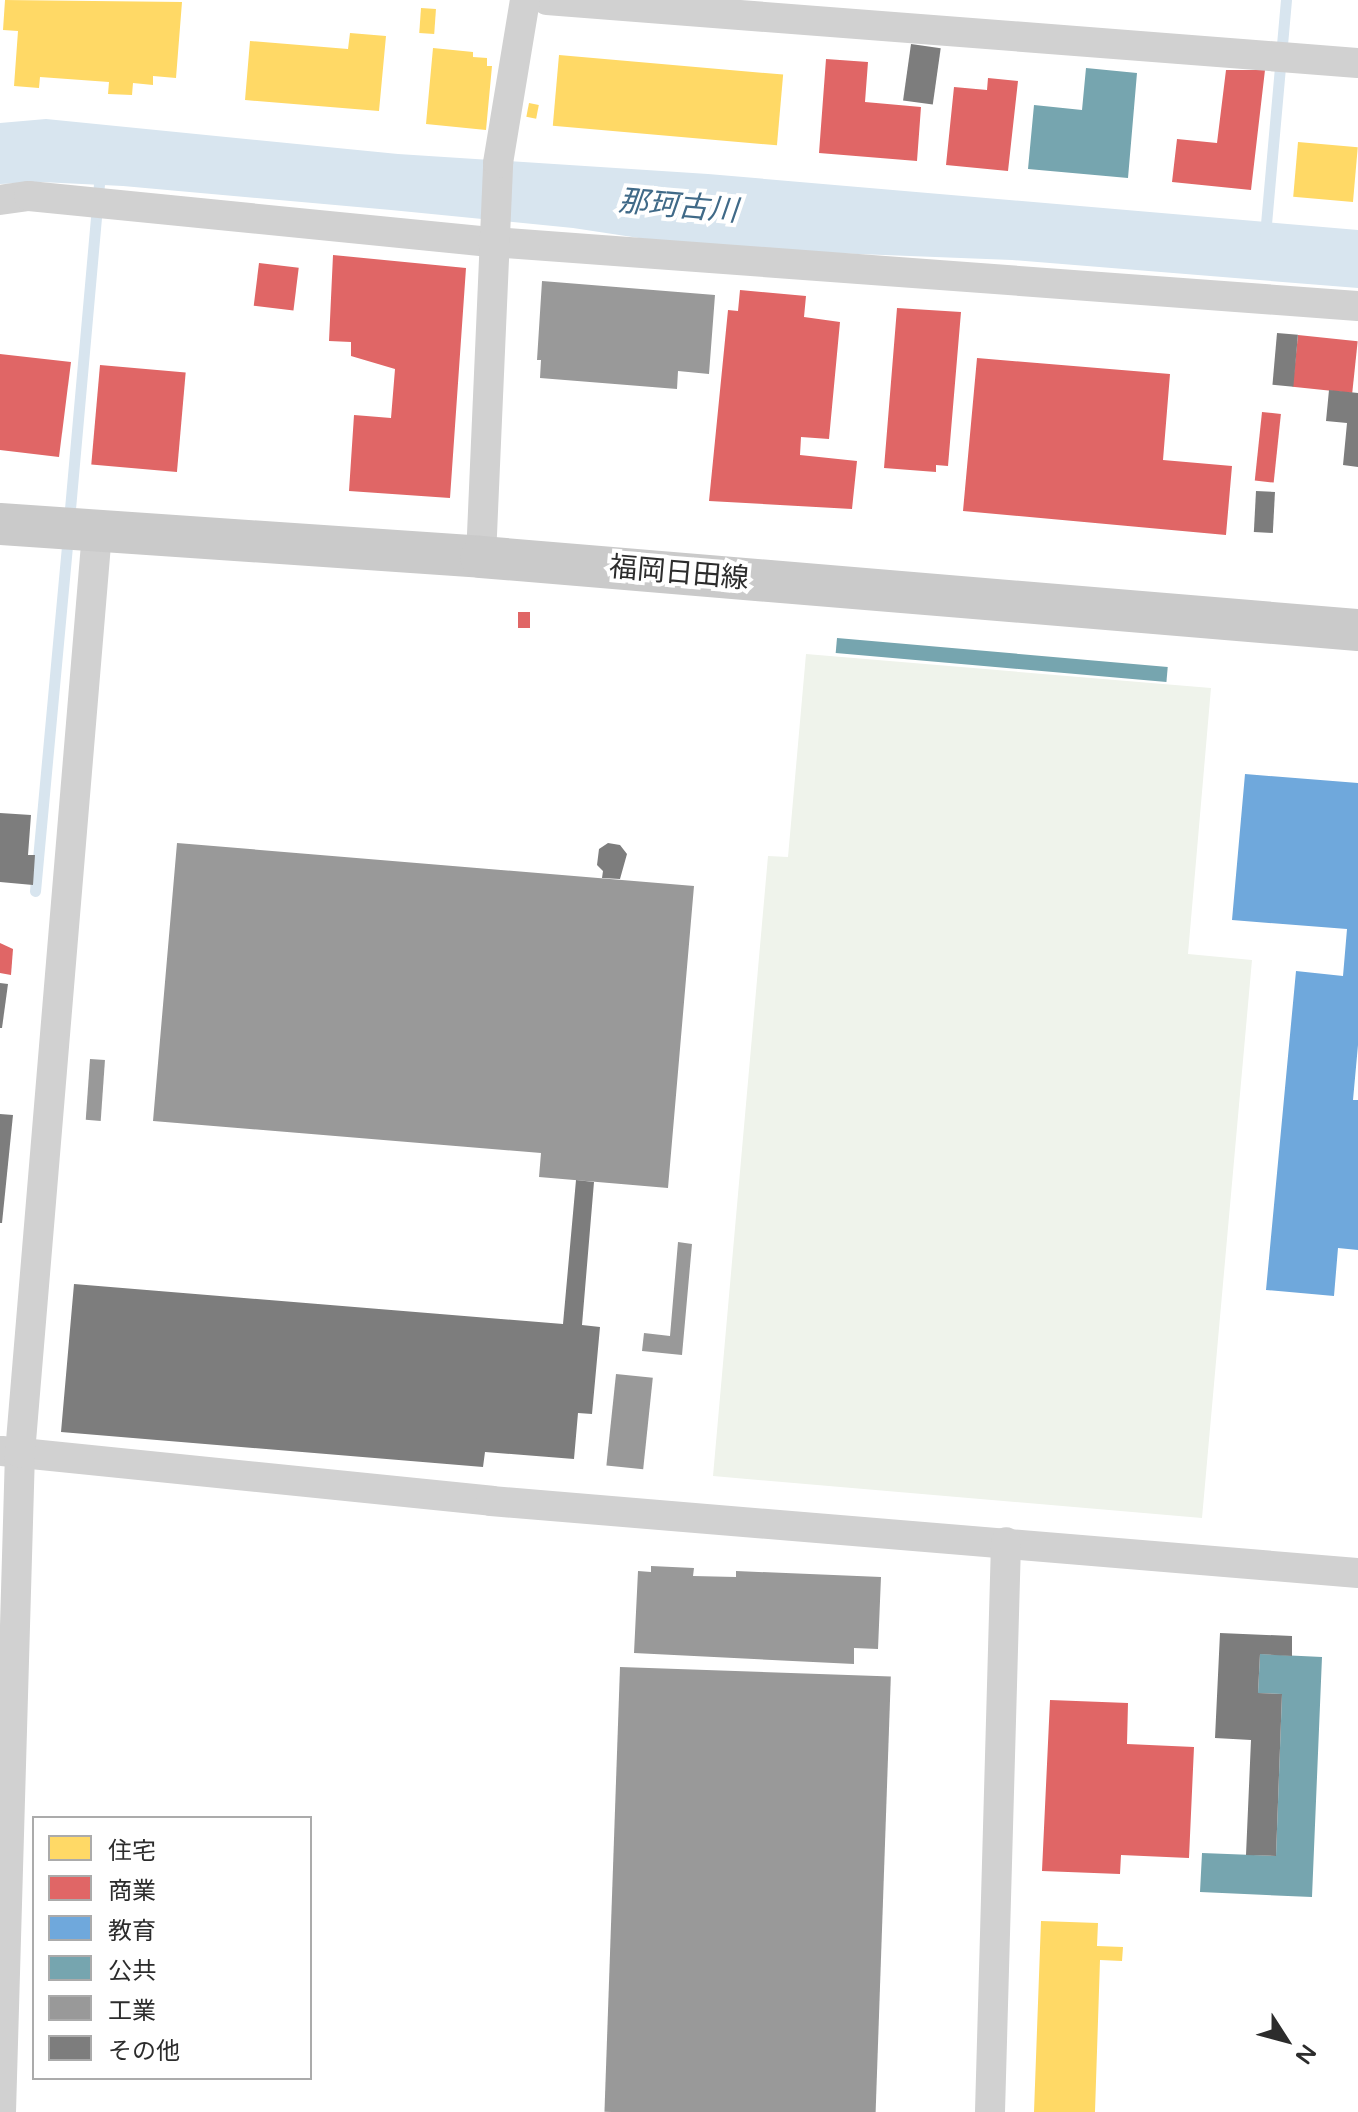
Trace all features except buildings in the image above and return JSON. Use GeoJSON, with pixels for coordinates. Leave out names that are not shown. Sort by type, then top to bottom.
{"type":"FeatureCollection","features":[{"type":"Feature","properties":{"kind":"main road","name":"福岡日田線"},"geometry":{"type":"LineString","coordinates":[[0,524],[481,557],[1358,630]]}},
{"type":"Feature","properties":{"kind":"street"},"geometry":{"type":"LineString","coordinates":[[481,557],[498,163],[525,0]]}},
{"type":"Feature","properties":{"kind":"street"},"geometry":{"type":"LineString","coordinates":[[547,0],[1358,63]]}},
{"type":"Feature","properties":{"kind":"street"},"geometry":{"type":"LineString","coordinates":[[0,200],[29,196],[493,242],[1358,306]]}},
{"type":"Feature","properties":{"kind":"street"},"geometry":{"type":"LineString","coordinates":[[1,2112],[10,1452],[97,532]]}},
{"type":"Feature","properties":{"kind":"street"},"geometry":{"type":"LineString","coordinates":[[10,1452],[491,1501],[1358,1573]]}},
{"type":"Feature","properties":{"kind":"street"},"geometry":{"type":"LineString","coordinates":[[990,2112],[1006,1542]]}},
{"type":"Feature","properties":{"kind":"shaded area"},"geometry":{"type":"Polygon","coordinates":[[[806,654],[1211,688],[1188,954],[1252,960],[1202,1518],[713,1476],[768,856],[788,857],[806,654]]]}},
{"type":"Feature","properties":{"kind":"water","name":"那珂古川"},"geometry":{"type":"Polygon","coordinates":[[[46,119],[398,154],[708,174],[1358,230],[1358,288],[1012,260],[705,248],[573,228],[391,210],[123,186],[41,182],[0,184],[0,123],[46,119]]]}},
{"type":"Feature","properties":{"kind":"waterway"},"geometry":{"type":"LineString","coordinates":[[1265,235],[1286,0]]}},
{"type":"Feature","properties":{"kind":"waterway"},"geometry":{"type":"LineString","coordinates":[[69,520],[100,170]]}},
{"type":"Feature","properties":{"kind":"waterway"},"geometry":{"type":"LineString","coordinates":[[35,891],[68,537]]}}]}
